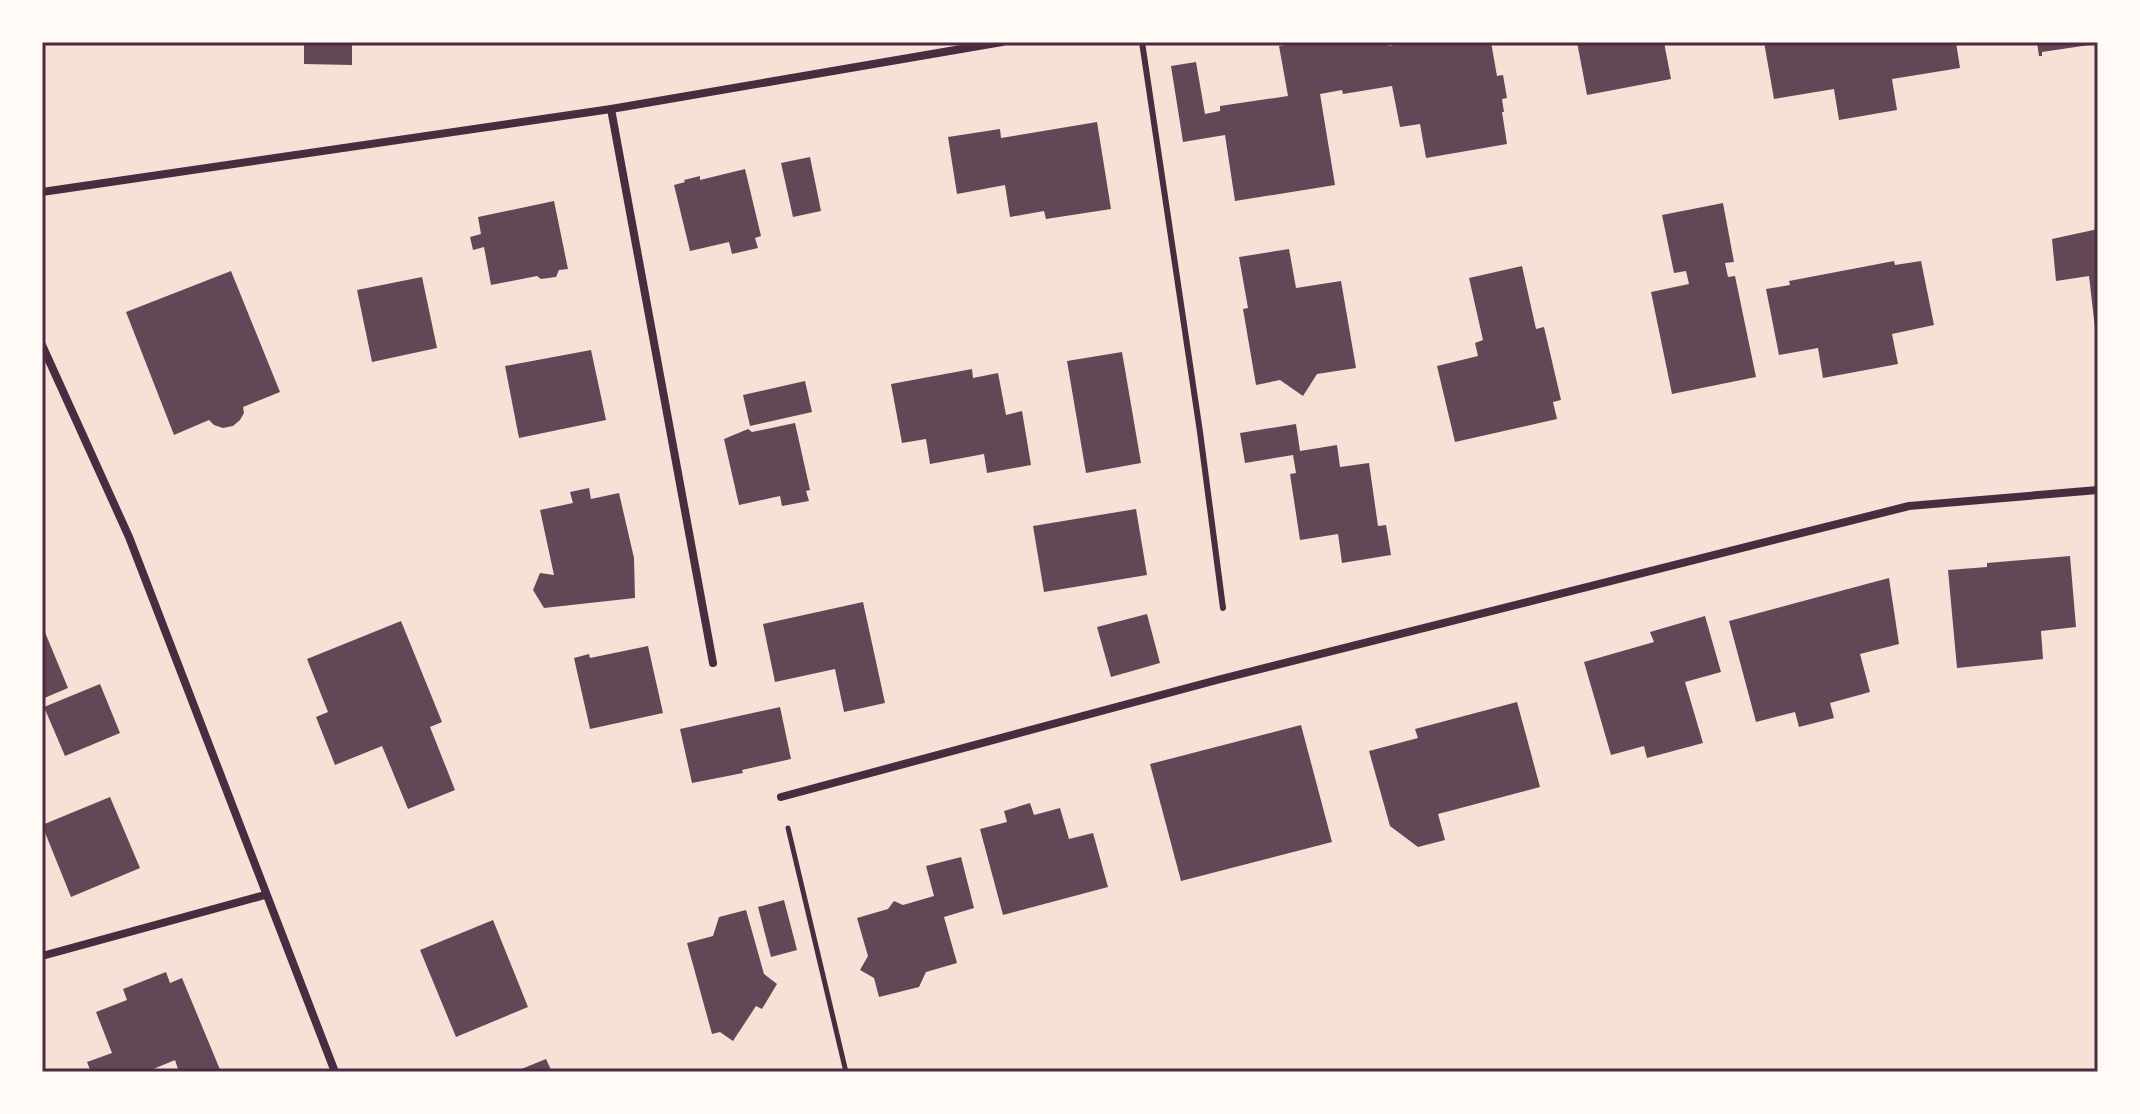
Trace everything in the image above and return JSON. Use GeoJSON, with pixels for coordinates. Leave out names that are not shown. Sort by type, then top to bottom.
{"type":"FeatureCollection","features":[{"type":"Feature","properties":{"kind":"street"},"geometry":{"type":"LineString","coordinates":[[42,192],[611,109],[1002,42]]}},
{"type":"Feature","properties":{"kind":"street"},"geometry":{"type":"LineString","coordinates":[[611,109],[713,663]]}},
{"type":"Feature","properties":{"kind":"street"},"geometry":{"type":"LineString","coordinates":[[42,345],[129,537],[335,1072]]}},
{"type":"Feature","properties":{"kind":"street"},"geometry":{"type":"LineString","coordinates":[[781,797],[1233,676],[1909,506],[2098,490]]}},
{"type":"Feature","properties":{"kind":"street"},"geometry":{"type":"LineString","coordinates":[[42,956],[265,895]]}},
{"type":"Feature","properties":{"kind":"lane"},"geometry":{"type":"LineString","coordinates":[[1142,42],[1223,608]]}},
{"type":"Feature","properties":{"kind":"path"},"geometry":{"type":"LineString","coordinates":[[781,797],[846,1072]]}},
{"type":"Feature","properties":{"kind":"building"},"geometry":{"type":"Polygon","coordinates":[[[304,42],[352,42],[352,65],[304,64],[304,42]]]}},
{"type":"Feature","properties":{"kind":"building"},"geometry":{"type":"Polygon","coordinates":[[[1303,42],[1388,42],[1389,46],[1410,42],[1491,42],[1497,76],[1503,75],[1507,98],[1502,99],[1502,112],[1507,144],[1426,158],[1420,124],[1400,127],[1392,86],[1343,94],[1342,90],[1320,94],[1335,185],[1235,201],[1225,135],[1183,142],[1171,66],[1196,62],[1205,114],[1220,111],[1220,106],[1288,96],[1279,46],[1303,42]]]}},
{"type":"Feature","properties":{"kind":"building"},"geometry":{"type":"Polygon","coordinates":[[[1577,42],[1664,42],[1671,79],[1587,95],[1577,42]]]}},
{"type":"Feature","properties":{"kind":"building"},"geometry":{"type":"Polygon","coordinates":[[[1764,42],[1956,42],[1960,68],[1892,79],[1897,110],[1839,120],[1834,89],[1774,99],[1764,42]]]}},
{"type":"Feature","properties":{"kind":"building"},"geometry":{"type":"Polygon","coordinates":[[[2037,42],[2096,44],[2042,52],[2039,56],[2037,42]]]}},
{"type":"Feature","properties":{"kind":"building"},"geometry":{"type":"Polygon","coordinates":[[[1097,122],[1111,209],[1046,219],[1044,211],[1010,217],[1005,185],[957,194],[948,137],[1000,129],[1001,138],[1097,122]]]}},
{"type":"Feature","properties":{"kind":"building"},"geometry":{"type":"Polygon","coordinates":[[[810,157],[821,211],[793,217],[781,163],[810,157]]]}},
{"type":"Feature","properties":{"kind":"building"},"geometry":{"type":"Polygon","coordinates":[[[745,169],[761,236],[755,238],[758,248],[732,254],[729,242],[690,251],[674,185],[700,176],[700,180],[745,169]]]}},
{"type":"Feature","properties":{"kind":"building"},"geometry":{"type":"Polygon","coordinates":[[[554,201],[568,269],[559,270],[556,277],[541,279],[537,276],[491,285],[484,247],[473,250],[470,237],[481,234],[478,217],[554,201]]]}},
{"type":"Feature","properties":{"kind":"building"},"geometry":{"type":"Polygon","coordinates":[[[1723,203],[1734,262],[1725,263],[1728,277],[1735,276],[1756,377],[1672,394],[1651,292],[1689,284],[1686,271],[1674,273],[1662,215],[1723,203]]]}},
{"type":"Feature","properties":{"kind":"building"},"geometry":{"type":"Polygon","coordinates":[[[2098,229],[2096,337],[2089,276],[2056,281],[2052,239],[2098,229]]]}},
{"type":"Feature","properties":{"kind":"building"},"geometry":{"type":"Polygon","coordinates":[[[1289,249],[1296,288],[1341,281],[1356,368],[1317,374],[1303,396],[1280,380],[1256,385],[1243,309],[1248,308],[1239,257],[1289,249]]]}},
{"type":"Feature","properties":{"kind":"building"},"geometry":{"type":"Polygon","coordinates":[[[1894,261],[1895,265],[1921,261],[1934,325],[1892,334],[1898,364],[1823,378],[1818,348],[1779,355],[1766,289],[1790,285],[1789,281],[1894,261]]]}},
{"type":"Feature","properties":{"kind":"building"},"geometry":{"type":"Polygon","coordinates":[[[1522,266],[1536,329],[1544,327],[1561,400],[1553,402],[1557,419],[1455,442],[1437,366],[1478,356],[1475,343],[1483,340],[1469,278],[1522,266]]]}},
{"type":"Feature","properties":{"kind":"building"},"geometry":{"type":"Polygon","coordinates":[[[231,271],[280,392],[243,407],[244,413],[233,426],[223,428],[209,420],[174,435],[126,312],[231,271]]]}},
{"type":"Feature","properties":{"kind":"building"},"geometry":{"type":"Polygon","coordinates":[[[422,277],[437,348],[372,362],[357,290],[422,277]]]}},
{"type":"Feature","properties":{"kind":"building"},"geometry":{"type":"Polygon","coordinates":[[[591,350],[606,420],[519,438],[505,366],[591,350]]]}},
{"type":"Feature","properties":{"kind":"building"},"geometry":{"type":"Polygon","coordinates":[[[1122,352],[1141,463],[1086,473],[1067,361],[1122,352]]]}},
{"type":"Feature","properties":{"kind":"building"},"geometry":{"type":"Polygon","coordinates":[[[972,369],[973,378],[998,373],[1006,415],[1022,411],[1031,465],[987,473],[984,454],[930,464],[926,439],[902,443],[891,384],[972,369]]]}},
{"type":"Feature","properties":{"kind":"building"},"geometry":{"type":"Polygon","coordinates":[[[805,381],[812,412],[750,426],[743,395],[805,381]]]}},
{"type":"Feature","properties":{"kind":"building"},"geometry":{"type":"Polygon","coordinates":[[[795,423],[810,490],[806,491],[809,501],[782,506],[780,496],[739,505],[724,439],[748,429],[752,432],[795,423]]]}},
{"type":"Feature","properties":{"kind":"building"},"geometry":{"type":"Polygon","coordinates":[[[1296,424],[1300,451],[1337,445],[1340,467],[1369,463],[1378,526],[1386,525],[1391,555],[1342,563],[1338,534],[1300,540],[1290,474],[1296,473],[1293,455],[1245,463],[1240,433],[1296,424]]]}},
{"type":"Feature","properties":{"kind":"building"},"geometry":{"type":"Polygon","coordinates":[[[589,488],[591,499],[619,493],[634,558],[635,598],[544,608],[533,590],[540,573],[554,575],[540,510],[573,503],[570,492],[589,488]]]}},
{"type":"Feature","properties":{"kind":"building"},"geometry":{"type":"Polygon","coordinates":[[[1136,509],[1147,575],[1044,592],[1033,526],[1136,509]]]}},
{"type":"Feature","properties":{"kind":"building"},"geometry":{"type":"Polygon","coordinates":[[[2070,556],[2076,627],[2041,631],[2043,659],[1957,668],[1948,570],[1987,567],[1987,563],[2070,556]]]}},
{"type":"Feature","properties":{"kind":"building"},"geometry":{"type":"Polygon","coordinates":[[[1889,578],[1899,644],[1860,654],[1870,692],[1830,703],[1834,718],[1799,727],[1795,712],[1756,722],[1729,621],[1889,578]]]}},
{"type":"Feature","properties":{"kind":"building"},"geometry":{"type":"Polygon","coordinates":[[[863,602],[885,703],[844,712],[835,669],[775,682],[763,624],[863,602]]]}},
{"type":"Feature","properties":{"kind":"building"},"geometry":{"type":"Polygon","coordinates":[[[1147,614],[1160,663],[1111,677],[1097,627],[1147,614]]]}},
{"type":"Feature","properties":{"kind":"building"},"geometry":{"type":"Polygon","coordinates":[[[1705,616],[1721,672],[1685,682],[1703,743],[1647,758],[1644,746],[1611,755],[1584,662],[1654,642],[1650,632],[1705,616]]]}},
{"type":"Feature","properties":{"kind":"building"},"geometry":{"type":"Polygon","coordinates":[[[401,621],[442,722],[430,727],[455,790],[408,809],[382,746],[335,765],[316,717],[328,712],[307,659],[401,621]]]}},
{"type":"Feature","properties":{"kind":"building"},"geometry":{"type":"Polygon","coordinates":[[[42,625],[68,688],[42,699],[42,625]]]}},
{"type":"Feature","properties":{"kind":"building"},"geometry":{"type":"Polygon","coordinates":[[[648,646],[663,713],[590,729],[574,658],[589,654],[590,658],[648,646]]]}},
{"type":"Feature","properties":{"kind":"building"},"geometry":{"type":"Polygon","coordinates":[[[100,684],[120,733],[65,756],[44,707],[100,684]]]}},
{"type":"Feature","properties":{"kind":"building"},"geometry":{"type":"Polygon","coordinates":[[[1517,702],[1540,787],[1438,814],[1445,840],[1418,847],[1390,826],[1369,751],[1418,738],[1415,729],[1517,702]]]}},
{"type":"Feature","properties":{"kind":"building"},"geometry":{"type":"Polygon","coordinates":[[[780,707],[791,759],[692,783],[680,729],[780,707]]]}},
{"type":"Feature","properties":{"kind":"building"},"geometry":{"type":"Polygon","coordinates":[[[1301,725],[1332,842],[1181,881],[1150,764],[1301,725]]]}},
{"type":"Feature","properties":{"kind":"building"},"geometry":{"type":"Polygon","coordinates":[[[110,797],[140,868],[71,897],[42,825],[110,797]]]}},
{"type":"Feature","properties":{"kind":"building"},"geometry":{"type":"Polygon","coordinates":[[[1030,803],[1034,815],[1060,808],[1069,839],[1093,833],[1108,887],[1003,915],[980,829],[1007,822],[1004,811],[1030,803]]]}},
{"type":"Feature","properties":{"kind":"building"},"geometry":{"type":"Polygon","coordinates":[[[961,857],[974,908],[944,917],[957,963],[926,972],[919,987],[879,997],[874,978],[860,970],[868,956],[857,918],[888,909],[894,901],[903,905],[934,896],[926,866],[961,857]]]}},
{"type":"Feature","properties":{"kind":"building"},"geometry":{"type":"Polygon","coordinates":[[[784,900],[797,950],[771,957],[758,907],[784,900]]]}},
{"type":"Feature","properties":{"kind":"building"},"geometry":{"type":"Polygon","coordinates":[[[746,910],[764,974],[777,984],[762,1009],[756,1006],[733,1041],[720,1032],[712,1034],[687,943],[713,936],[719,917],[746,910]]]}},
{"type":"Feature","properties":{"kind":"building"},"geometry":{"type":"Polygon","coordinates":[[[493,920],[528,1007],[456,1037],[420,950],[493,920]]]}},
{"type":"Feature","properties":{"kind":"building"},"geometry":{"type":"Polygon","coordinates":[[[166,972],[170,983],[182,978],[221,1072],[179,1072],[175,1060],[146,1072],[91,1072],[87,1062],[112,1053],[96,1012],[127,1000],[123,989],[166,972]]]}},
{"type":"Feature","properties":{"kind":"building"},"geometry":{"type":"Polygon","coordinates":[[[546,1059],[552,1072],[514,1072],[546,1059]]]}}]}
